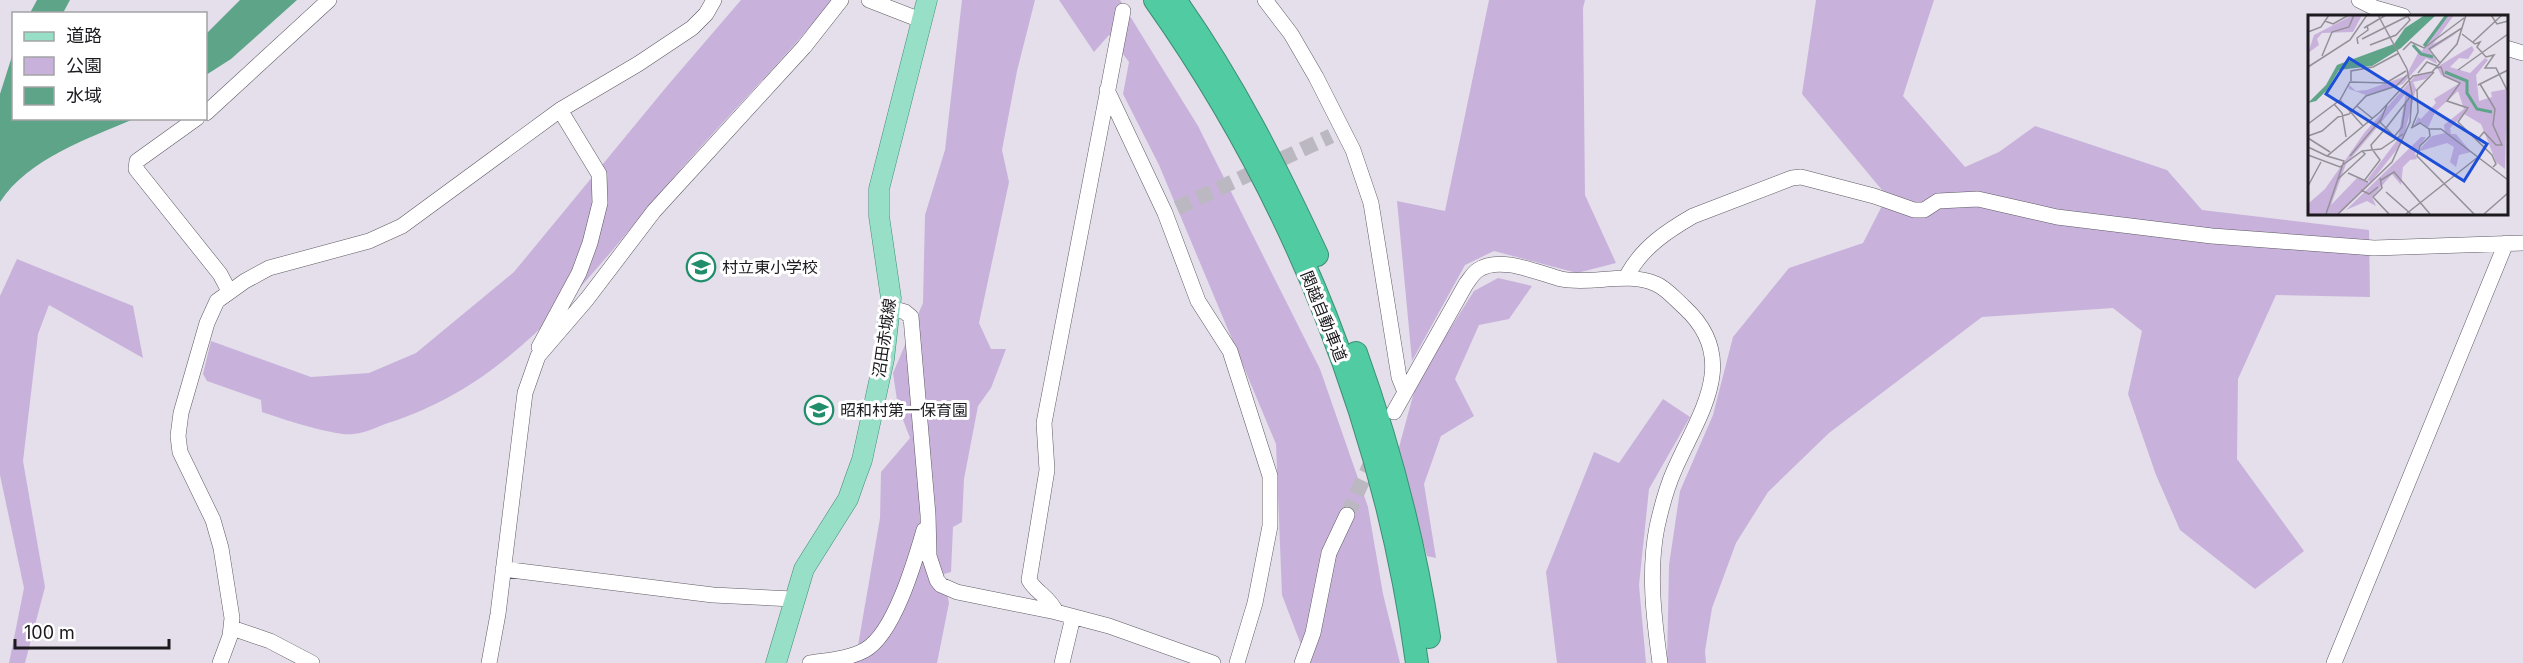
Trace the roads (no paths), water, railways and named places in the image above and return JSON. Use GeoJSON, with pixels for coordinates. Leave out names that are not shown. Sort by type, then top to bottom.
{"type":"FeatureCollection","features":[{"type":"Feature","properties":{"kind":"highway","name":"関越自動車道"},"geometry":{"type":"LineString","coordinates":[[1155,0],[1224,105],[1305,267],[1336,342],[1383,489],[1400,562],[1418,663]]}},
{"type":"Feature","properties":{"kind":"highway","name":"関越自動車道"},"geometry":{"type":"LineString","coordinates":[[1175,0],[1236,96],[1281,179],[1350,335],[1376,407],[1398,484],[1415,557],[1433,663]]}},
{"type":"Feature","properties":{"kind":"main road","name":"沼田赤城線"},"geometry":{"type":"LineString","coordinates":[[776,663],[804,569],[848,499],[862,460],[884,359],[891,308],[890,283],[879,216],[879,189],[927,0]]}},
{"type":"Feature","properties":{"kind":"street"},"geometry":{"type":"LineString","coordinates":[[207,112],[329,0]]}},
{"type":"Feature","properties":{"kind":"street"},"geometry":{"type":"LineString","coordinates":[[220,663],[232,628],[218,533],[186,469],[180,452],[178,436],[181,413],[207,323],[217,301],[229,291],[269,268],[369,241],[402,226],[560,110],[638,64],[692,28],[714,0]]}},
{"type":"Feature","properties":{"kind":"street"},"geometry":{"type":"LineString","coordinates":[[538,356],[580,307],[654,211],[804,47],[841,0]]}},
{"type":"Feature","properties":{"kind":"street"},"geometry":{"type":"LineString","coordinates":[[869,0],[923,21]]}},
{"type":"Feature","properties":{"kind":"street"},"geometry":{"type":"LineString","coordinates":[[1265,0],[1296,43],[1337,132],[1353,150],[1371,203],[1399,377],[1405,392]]}},
{"type":"Feature","properties":{"kind":"street"},"geometry":{"type":"LineString","coordinates":[[2359,0],[2375,8],[2400,15]]}},
{"type":"Feature","properties":{"kind":"street"},"geometry":{"type":"LineString","coordinates":[[1056,612],[1050,600],[1032,585],[1029,572],[1047,470],[1044,423],[1123,11]]}},
{"type":"Feature","properties":{"kind":"street"},"geometry":{"type":"LineString","coordinates":[[2508,48],[2523,52]]}},
{"type":"Feature","properties":{"kind":"street"},"geometry":{"type":"LineString","coordinates":[[1107,90],[1171,210],[1198,301],[1230,351],[1270,476],[1270,526],[1256,603],[1237,663]]}},
{"type":"Feature","properties":{"kind":"street"},"geometry":{"type":"LineString","coordinates":[[489,663],[525,393],[538,356],[539,346],[579,273],[590,243],[600,203],[599,174],[560,110]]}},
{"type":"Feature","properties":{"kind":"street"},"geometry":{"type":"LineString","coordinates":[[194,120],[137,162],[136,169],[220,274],[229,291]]}},
{"type":"Feature","properties":{"kind":"street"},"geometry":{"type":"LineString","coordinates":[[1629,278],[1628,274],[1644,252],[1680,223],[1792,178],[1801,177],[1863,193],[1914,210],[1924,210],[1938,201],[1978,199],[2057,217],[2212,236],[2374,248],[2523,243]]}},
{"type":"Feature","properties":{"kind":"street"},"geometry":{"type":"LineString","coordinates":[[2334,663],[2506,243]]}},
{"type":"Feature","properties":{"kind":"street"},"geometry":{"type":"LineString","coordinates":[[1394,412],[1466,284],[1476,271],[1485,267],[1506,265],[1565,280],[1591,281],[1629,278],[1657,284],[1690,312],[1709,342],[1713,359],[1712,383],[1699,421],[1674,471],[1657,529],[1653,570],[1654,614],[1660,663]]}},
{"type":"Feature","properties":{"kind":"street"},"geometry":{"type":"LineString","coordinates":[[891,308],[905,312],[911,317],[928,514],[929,556],[941,585],[957,592],[1056,612],[1109,626],[1212,663]]}},
{"type":"Feature","properties":{"kind":"street"},"geometry":{"type":"LineString","coordinates":[[810,663],[849,656],[865,656],[878,639],[898,604],[914,566],[928,514]]}},
{"type":"Feature","properties":{"kind":"street"},"geometry":{"type":"LineString","coordinates":[[1301,663],[1312,633],[1329,553],[1347,515]]}},
{"type":"Feature","properties":{"kind":"street"},"geometry":{"type":"LineString","coordinates":[[503,569],[713,595],[794,599]]}},
{"type":"Feature","properties":{"kind":"street"},"geometry":{"type":"LineString","coordinates":[[1062,663],[1073,617]]}},
{"type":"Feature","properties":{"kind":"street"},"geometry":{"type":"LineString","coordinates":[[232,628],[270,641],[312,663]]}},
{"type":"Feature","properties":{"kind":"water"},"geometry":{"type":"Polygon","coordinates":[[[37,0],[70,0],[64,12],[31,12],[37,0]]]}},
{"type":"Feature","properties":{"kind":"water"},"geometry":{"type":"Polygon","coordinates":[[[240,0],[297,0],[231,59],[207,74],[207,33],[240,0]]]}},
{"type":"Feature","properties":{"kind":"water"},"geometry":{"type":"Polygon","coordinates":[[[12,56],[12,120],[132,120],[79,142],[43,162],[12,187],[0,202],[0,94],[12,56]]]}},
{"type":"Feature","properties":{"kind":"tunnel"},"geometry":{"type":"LineString","coordinates":[[1177,208],[1331,136]]}},
{"type":"Feature","properties":{"kind":"tunnel"},"geometry":{"type":"LineString","coordinates":[[1347,515],[1374,456]]}},
{"type":"Feature","properties":{"kind":"place","name":"村立東小学校"},"geometry":{"type":"Point","coordinates":[701,267]}},
{"type":"Feature","properties":{"kind":"place","name":"昭和村第一保育園"},"geometry":{"type":"Point","coordinates":[819,410]}}]}
